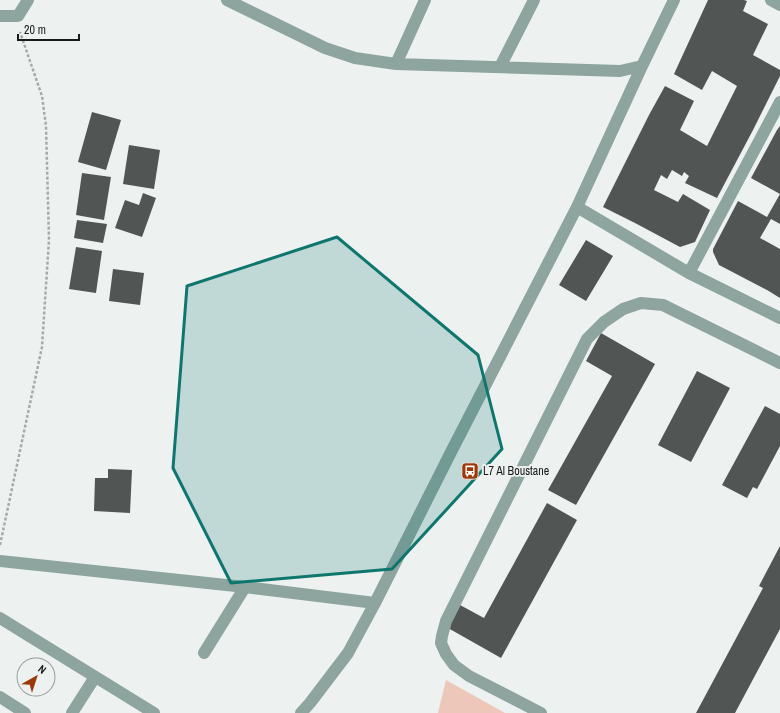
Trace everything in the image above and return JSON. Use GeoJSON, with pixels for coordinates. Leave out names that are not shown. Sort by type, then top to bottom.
{"type":"FeatureCollection","features":[{"type":"Feature","properties":{"kind":"street"},"geometry":{"type":"LineString","coordinates":[[0,16],[18,16],[28,0]]}},
{"type":"Feature","properties":{"kind":"street"},"geometry":{"type":"LineString","coordinates":[[227,0],[325,48],[355,58],[396,64],[620,71],[642,66]]}},
{"type":"Feature","properties":{"kind":"street"},"geometry":{"type":"LineString","coordinates":[[396,64],[425,0]]}},
{"type":"Feature","properties":{"kind":"street"},"geometry":{"type":"LineString","coordinates":[[500,67],[534,0]]}},
{"type":"Feature","properties":{"kind":"street"},"geometry":{"type":"LineString","coordinates":[[301,713],[348,653],[375,603],[577,207],[674,0]]}},
{"type":"Feature","properties":{"kind":"street"},"geometry":{"type":"LineString","coordinates":[[771,0],[780,5]]}},
{"type":"Feature","properties":{"kind":"street"},"geometry":{"type":"LineString","coordinates":[[689,273],[780,102]]}},
{"type":"Feature","properties":{"kind":"street"},"geometry":{"type":"LineString","coordinates":[[577,207],[689,273],[780,318]]}},
{"type":"Feature","properties":{"kind":"street"},"geometry":{"type":"LineString","coordinates":[[541,713],[469,676],[454,665],[446,654],[441,643],[446,621],[587,339],[604,322],[623,309],[641,303],[663,305],[780,363]]}},
{"type":"Feature","properties":{"kind":"street"},"geometry":{"type":"LineString","coordinates":[[0,561],[245,587],[375,603]]}},
{"type":"Feature","properties":{"kind":"street"},"geometry":{"type":"LineString","coordinates":[[204,653],[245,587]]}},
{"type":"Feature","properties":{"kind":"street"},"geometry":{"type":"LineString","coordinates":[[0,618],[154,713]]}},
{"type":"Feature","properties":{"kind":"street"},"geometry":{"type":"LineString","coordinates":[[72,713],[95,677]]}},
{"type":"Feature","properties":{"kind":"street"},"geometry":{"type":"LineString","coordinates":[[0,697],[25,713]]}},
{"type":"Feature","properties":{"kind":"path"},"geometry":{"type":"LineString","coordinates":[[0,545],[42,347],[49,240],[46,126],[42,96],[21,35],[18,16]]}},
{"type":"Feature","properties":{"kind":"highlighted area"},"geometry":{"type":"Polygon","coordinates":[[[337,237],[478,355],[502,449],[392,569],[231,583],[173,468],[187,286],[337,237]]]}},
{"type":"Feature","properties":{"kind":"shaded area"},"geometry":{"type":"Polygon","coordinates":[[[446,680],[505,713],[438,713],[446,680]]]}},
{"type":"Feature","properties":{"kind":"building"},"geometry":{"type":"Polygon","coordinates":[[[708,0],[747,1],[743,11],[768,24],[753,55],[780,70],[780,76],[717,198],[685,183],[689,176],[684,172],[682,176],[672,170],[667,179],[661,175],[654,190],[678,202],[683,194],[710,210],[695,242],[680,247],[603,207],[665,86],[694,101],[680,130],[707,146],[737,86],[712,71],[702,90],[674,74],[708,0]]]}},
{"type":"Feature","properties":{"kind":"building"},"geometry":{"type":"Polygon","coordinates":[[[92,112],[121,120],[106,170],[78,162],[92,112]]]}},
{"type":"Feature","properties":{"kind":"building"},"geometry":{"type":"Polygon","coordinates":[[[780,126],[780,194],[751,178],[780,126]]]}},
{"type":"Feature","properties":{"kind":"building"},"geometry":{"type":"Polygon","coordinates":[[[129,145],[160,150],[154,189],[123,184],[129,145]]]}},
{"type":"Feature","properties":{"kind":"building"},"geometry":{"type":"Polygon","coordinates":[[[82,173],[111,177],[104,220],[76,215],[82,173]]]}},
{"type":"Feature","properties":{"kind":"building"},"geometry":{"type":"Polygon","coordinates":[[[143,193],[156,198],[142,237],[115,228],[125,200],[139,205],[143,193]]]}},
{"type":"Feature","properties":{"kind":"building"},"geometry":{"type":"Polygon","coordinates":[[[780,194],[780,224],[771,219],[760,238],[780,249],[780,298],[719,265],[713,249],[738,201],[767,217],[780,194]]]}},
{"type":"Feature","properties":{"kind":"building"},"geometry":{"type":"Polygon","coordinates":[[[77,220],[107,224],[103,243],[74,238],[77,220]]]}},
{"type":"Feature","properties":{"kind":"building"},"geometry":{"type":"Polygon","coordinates":[[[586,240],[613,256],[586,301],[559,285],[586,240]]]}},
{"type":"Feature","properties":{"kind":"building"},"geometry":{"type":"Polygon","coordinates":[[[76,247],[102,251],[96,293],[69,289],[76,247]]]}},
{"type":"Feature","properties":{"kind":"building"},"geometry":{"type":"Polygon","coordinates":[[[113,269],[144,273],[140,305],[109,301],[113,269]]]}},
{"type":"Feature","properties":{"kind":"building"},"geometry":{"type":"Polygon","coordinates":[[[601,333],[655,364],[576,505],[548,490],[612,376],[586,361],[601,333]]]}},
{"type":"Feature","properties":{"kind":"building"},"geometry":{"type":"Polygon","coordinates":[[[697,371],[730,388],[691,462],[658,445],[697,371]]]}},
{"type":"Feature","properties":{"kind":"building"},"geometry":{"type":"Polygon","coordinates":[[[765,406],[780,414],[780,446],[757,489],[753,487],[747,498],[722,485],[765,406]]]}},
{"type":"Feature","properties":{"kind":"building"},"geometry":{"type":"Polygon","coordinates":[[[108,469],[132,470],[130,513],[94,511],[95,478],[108,478],[108,469]]]}},
{"type":"Feature","properties":{"kind":"building"},"geometry":{"type":"Polygon","coordinates":[[[547,503],[577,520],[501,658],[448,628],[460,605],[484,618],[547,503]]]}},
{"type":"Feature","properties":{"kind":"building"},"geometry":{"type":"Polygon","coordinates":[[[780,546],[780,629],[735,713],[696,713],[763,588],[759,586],[780,546]]]}},
{"type":"Feature","properties":{"kind":"place","name":"L7 Al Boustane"},"geometry":{"type":"Point","coordinates":[470,471]}}]}
